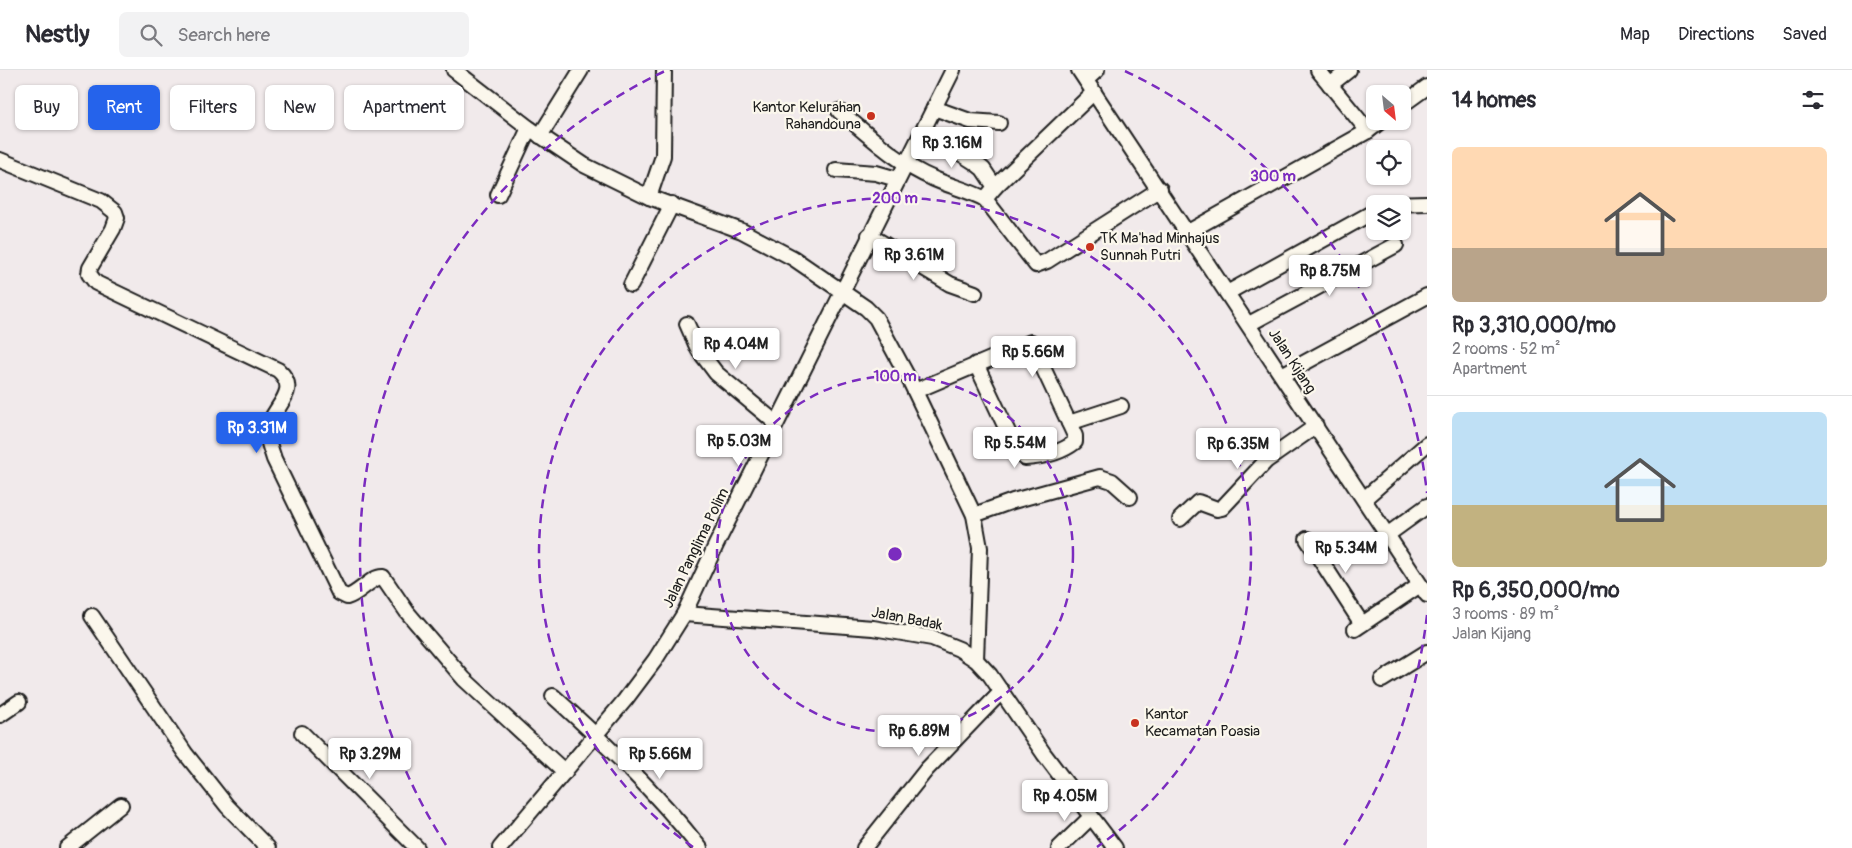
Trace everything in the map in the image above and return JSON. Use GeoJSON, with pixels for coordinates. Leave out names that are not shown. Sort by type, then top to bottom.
{"type":"FeatureCollection","features":[{"type":"Feature","properties":{"kind":"street"},"geometry":{"type":"LineString","coordinates":[[454,70],[535,132],[584,165],[649,197],[742,231],[776,249],[842,291],[866,308],[876,318],[915,391],[974,515],[980,548],[976,660]]}},
{"type":"Feature","properties":{"kind":"street"},"geometry":{"type":"LineString","coordinates":[[498,195],[535,132],[581,70]]}},
{"type":"Feature","properties":{"kind":"street"},"geometry":{"type":"LineString","coordinates":[[649,197],[663,156],[664,70]]}},
{"type":"Feature","properties":{"kind":"street","name":"Jalan Panglima Polim"},"geometry":{"type":"LineString","coordinates":[[500,848],[565,772],[595,733],[625,700],[684,614],[776,423],[953,70]]}},
{"type":"Feature","properties":{"kind":"street"},"geometry":{"type":"LineString","coordinates":[[1082,75],[1097,70]]}},
{"type":"Feature","properties":{"kind":"street"},"geometry":{"type":"LineString","coordinates":[[1188,232],[1368,131],[1318,70]]}},
{"type":"Feature","properties":{"kind":"street"},"geometry":{"type":"LineString","coordinates":[[1330,85],[1349,70]]}},
{"type":"Feature","properties":{"kind":"street","name":"Jalan Kijang"},"geometry":{"type":"LineString","coordinates":[[1082,75],[1160,189],[1424,590]]}},
{"type":"Feature","properties":{"kind":"street"},"geometry":{"type":"LineString","coordinates":[[1411,99],[1427,87]]}},
{"type":"Feature","properties":{"kind":"street"},"geometry":{"type":"LineString","coordinates":[[985,199],[995,187],[1094,92]]}},
{"type":"Feature","properties":{"kind":"street"},"geometry":{"type":"LineString","coordinates":[[934,108],[970,121],[999,123]]}},
{"type":"Feature","properties":{"kind":"street"},"geometry":{"type":"LineString","coordinates":[[839,111],[906,164],[933,179],[965,189],[985,199],[1033,263],[1040,266],[1160,189]]}},
{"type":"Feature","properties":{"kind":"street"},"geometry":{"type":"LineString","coordinates":[[924,130],[974,162],[982,169],[995,187]]}},
{"type":"Feature","properties":{"kind":"street"},"geometry":{"type":"LineString","coordinates":[[0,160],[101,201],[115,212],[117,218],[113,229],[90,268],[89,274],[96,283],[278,370],[284,375],[288,381],[287,391],[268,429],[268,442],[274,459],[339,593],[346,597],[352,596],[377,578],[383,577],[407,612],[464,679],[565,772]]}},
{"type":"Feature","properties":{"kind":"street"},"geometry":{"type":"LineString","coordinates":[[836,170],[876,173],[897,179]]}},
{"type":"Feature","properties":{"kind":"street"},"geometry":{"type":"LineString","coordinates":[[1411,203],[1427,203]]}},
{"type":"Feature","properties":{"kind":"street"},"geometry":{"type":"LineString","coordinates":[[632,285],[672,204]]}},
{"type":"Feature","properties":{"kind":"street"},"geometry":{"type":"LineString","coordinates":[[1227,293],[1366,216]]}},
{"type":"Feature","properties":{"kind":"street"},"geometry":{"type":"LineString","coordinates":[[869,235],[937,277],[975,293]]}},
{"type":"Feature","properties":{"kind":"street"},"geometry":{"type":"LineString","coordinates":[[1249,324],[1396,245]]}},
{"type":"Feature","properties":{"kind":"street"},"geometry":{"type":"LineString","coordinates":[[1282,375],[1427,296]]}},
{"type":"Feature","properties":{"kind":"street"},"geometry":{"type":"LineString","coordinates":[[687,324],[698,349],[716,373],[776,423]]}},
{"type":"Feature","properties":{"kind":"street"},"geometry":{"type":"LineString","coordinates":[[915,391],[976,364],[1031,342],[1075,436],[1074,442],[1069,446],[1039,457],[1025,458],[1014,447],[976,364]]}},
{"type":"Feature","properties":{"kind":"street"},"geometry":{"type":"LineString","coordinates":[[1069,423],[1121,406]]}},
{"type":"Feature","properties":{"kind":"street"},"geometry":{"type":"LineString","coordinates":[[1180,519],[1198,502],[1217,509],[1222,508],[1266,461],[1316,426]]}},
{"type":"Feature","properties":{"kind":"street"},"geometry":{"type":"LineString","coordinates":[[1364,499],[1427,444]]}},
{"type":"Feature","properties":{"kind":"street"},"geometry":{"type":"LineString","coordinates":[[974,515],[1013,501],[1100,477],[1112,481],[1130,497]]}},
{"type":"Feature","properties":{"kind":"street"},"geometry":{"type":"LineString","coordinates":[[1387,536],[1427,506]]}},
{"type":"Feature","properties":{"kind":"street"},"geometry":{"type":"LineString","coordinates":[[1307,540],[1359,627],[1424,590]]}},
{"type":"Feature","properties":{"kind":"street","name":"Jalan Badak"},"geometry":{"type":"LineString","coordinates":[[684,614],[873,628],[932,638],[959,649],[976,660],[1002,691],[1115,848]]}},
{"type":"Feature","properties":{"kind":"street"},"geometry":{"type":"LineString","coordinates":[[92,616],[185,753],[226,806],[268,848]]}},
{"type":"Feature","properties":{"kind":"street"},"geometry":{"type":"LineString","coordinates":[[1382,680],[1427,652]]}},
{"type":"Feature","properties":{"kind":"street"},"geometry":{"type":"LineString","coordinates":[[864,848],[927,769],[1002,691]]}},
{"type":"Feature","properties":{"kind":"street"},"geometry":{"type":"LineString","coordinates":[[553,696],[595,733],[647,787],[700,848]]}},
{"type":"Feature","properties":{"kind":"street"},"geometry":{"type":"LineString","coordinates":[[0,715],[19,702]]}},
{"type":"Feature","properties":{"kind":"street"},"geometry":{"type":"LineString","coordinates":[[302,733],[417,848]]}},
{"type":"Feature","properties":{"kind":"street"},"geometry":{"type":"LineString","coordinates":[[67,848],[83,843],[121,805]]}},
{"type":"Feature","properties":{"kind":"street"},"geometry":{"type":"LineString","coordinates":[[1059,848],[1091,817]]}},
{"type":"Feature","properties":{"kind":"place","name":"Kantor Kelurahan Rahandouna"},"geometry":{"type":"Point","coordinates":[871,116]}},
{"type":"Feature","properties":{"kind":"place","name":"TK Ma'had Minhajus Sunnah Putri"},"geometry":{"type":"Point","coordinates":[1090,247]}},
{"type":"Feature","properties":{"kind":"place","name":"Kantor Kecamatan Poasia"},"geometry":{"type":"Point","coordinates":[1135,723]}}]}
